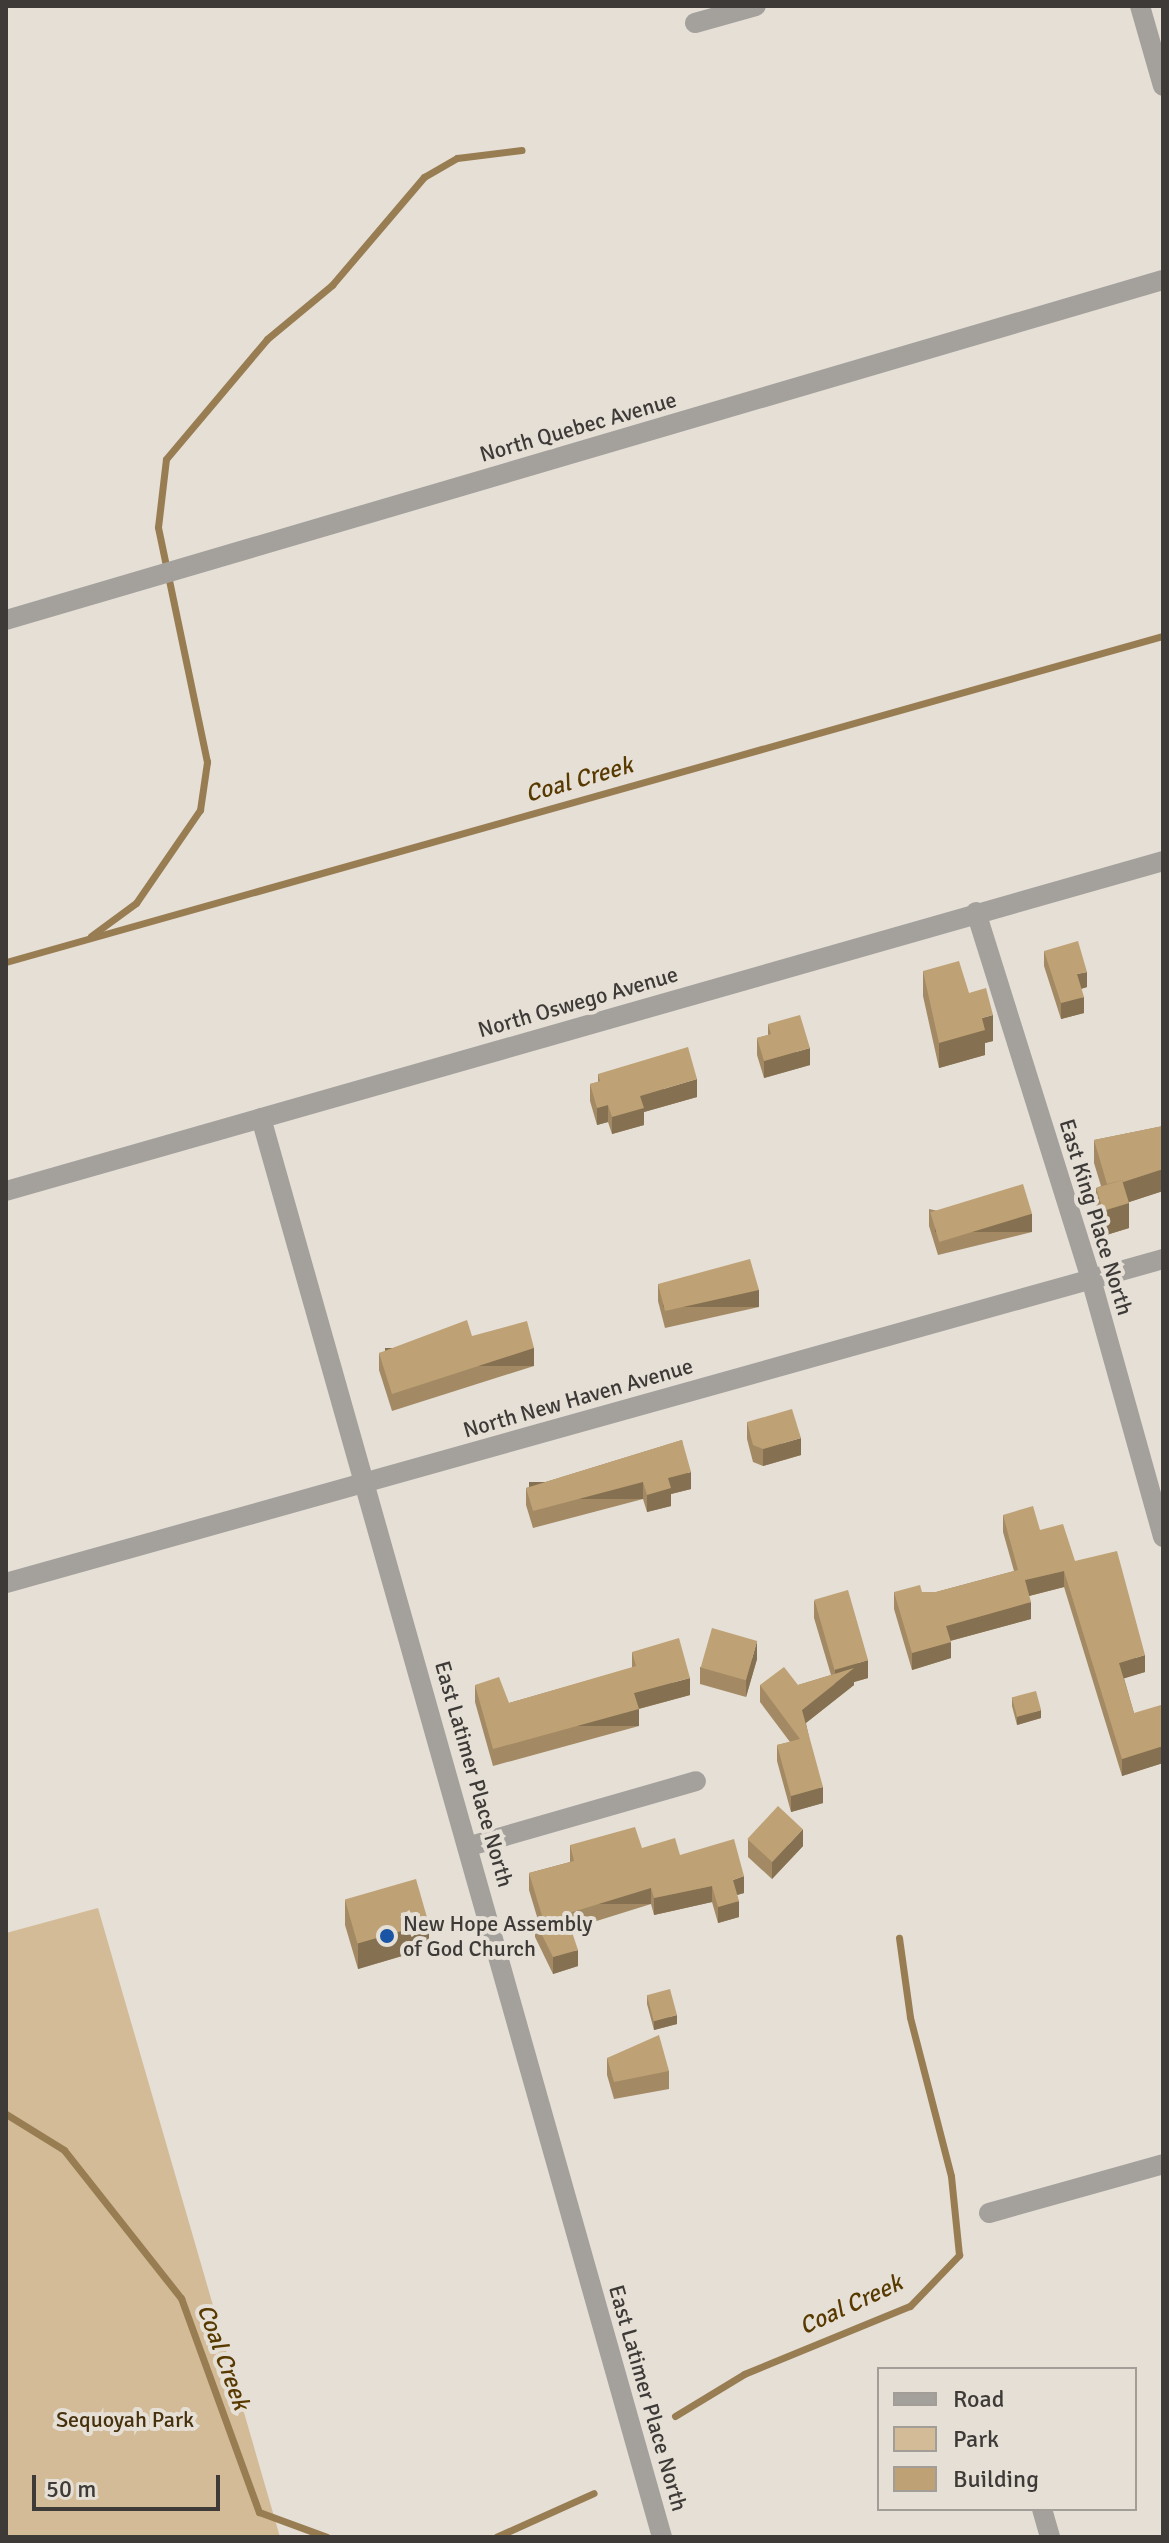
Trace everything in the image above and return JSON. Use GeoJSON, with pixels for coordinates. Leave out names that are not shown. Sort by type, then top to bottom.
{"type":"FeatureCollection","features":[{"type":"Feature","properties":{"kind":"street"},"geometry":{"type":"LineString","coordinates":[[695,23],[756,6]]}},
{"type":"Feature","properties":{"kind":"street"},"geometry":{"type":"LineString","coordinates":[[1140,6],[1163,86]]}},
{"type":"Feature","properties":{"kind":"street","name":"North Quebec Avenue"},"geometry":{"type":"LineString","coordinates":[[6,620],[1163,280]]}},
{"type":"Feature","properties":{"kind":"street","name":"North Oswego Avenue"},"geometry":{"type":"LineString","coordinates":[[6,1191],[1163,861]]}},
{"type":"Feature","properties":{"kind":"street","name":"East King Place North"},"geometry":{"type":"LineString","coordinates":[[976,912],[1091,1279],[1163,1537]]}},
{"type":"Feature","properties":{"kind":"street","name":"East Latimer Place North"},"geometry":{"type":"LineString","coordinates":[[261,1118],[470,1846],[662,2537]]}},
{"type":"Feature","properties":{"kind":"street","name":"North New Haven Avenue"},"geometry":{"type":"LineString","coordinates":[[6,1583],[1163,1259]]}},
{"type":"Feature","properties":{"kind":"street"},"geometry":{"type":"LineString","coordinates":[[470,1846],[696,1781]]}},
{"type":"Feature","properties":{"kind":"street"},"geometry":{"type":"LineString","coordinates":[[989,2213],[1163,2164]]}},
{"type":"Feature","properties":{"kind":"street"},"geometry":{"type":"LineString","coordinates":[[1043,2511],[1050,2537]]}},
{"type":"Feature","properties":{"kind":"green space","name":"Sequoyah Park"},"geometry":{"type":"Polygon","coordinates":[[[98,1908],[280,2537],[6,2537],[6,1933],[98,1908]]]}},
{"type":"Feature","properties":{"kind":"building"},"geometry":{"type":"Polygon","coordinates":[[[1078,941],[1087,972],[1077,974],[1084,997],[1061,1003],[1044,951],[1078,941]]]}},
{"type":"Feature","properties":{"kind":"building"},"geometry":{"type":"Polygon","coordinates":[[[959,961],[969,993],[986,988],[993,1015],[982,1018],[985,1030],[939,1043],[923,971],[959,961]]]}},
{"type":"Feature","properties":{"kind":"building"},"geometry":{"type":"Polygon","coordinates":[[[800,1015],[810,1048],[764,1061],[757,1038],[771,1034],[768,1024],[800,1015]]]}},
{"type":"Feature","properties":{"kind":"building"},"geometry":{"type":"Polygon","coordinates":[[[688,1047],[697,1079],[640,1096],[644,1108],[612,1117],[608,1105],[597,1108],[590,1084],[600,1081],[598,1074],[688,1047]]]}},
{"type":"Feature","properties":{"kind":"building"},"geometry":{"type":"Polygon","coordinates":[[[1163,1126],[1163,1169],[1107,1184],[1094,1140],[1163,1126]]]}},
{"type":"Feature","properties":{"kind":"building"},"geometry":{"type":"Polygon","coordinates":[[[1122,1180],[1129,1203],[1103,1211],[1096,1188],[1122,1180]]]}},
{"type":"Feature","properties":{"kind":"building"},"geometry":{"type":"Polygon","coordinates":[[[1023,1184],[1032,1214],[939,1242],[930,1212],[1023,1184]]]}},
{"type":"Feature","properties":{"kind":"building"},"geometry":{"type":"Polygon","coordinates":[[[750,1259],[759,1290],[665,1311],[658,1284],[750,1259]]]}},
{"type":"Feature","properties":{"kind":"building"},"geometry":{"type":"Polygon","coordinates":[[[467,1320],[472,1336],[527,1321],[534,1348],[392,1394],[379,1353],[467,1320]]]}},
{"type":"Feature","properties":{"kind":"building"},"geometry":{"type":"Polygon","coordinates":[[[792,1409],[801,1438],[763,1449],[753,1445],[747,1422],[792,1409]]]}},
{"type":"Feature","properties":{"kind":"building"},"geometry":{"type":"Polygon","coordinates":[[[682,1440],[691,1472],[668,1478],[671,1488],[647,1495],[643,1482],[533,1511],[526,1488],[682,1440]]]}},
{"type":"Feature","properties":{"kind":"building"},"geometry":{"type":"Polygon","coordinates":[[[1033,1506],[1040,1530],[1063,1524],[1075,1561],[1117,1551],[1145,1655],[1119,1663],[1134,1713],[1161,1705],[1163,1746],[1122,1759],[1064,1571],[1025,1580],[1031,1602],[946,1626],[951,1642],[912,1653],[894,1592],[920,1585],[922,1592],[936,1592],[1018,1570],[1003,1515],[1033,1506]]]}},
{"type":"Feature","properties":{"kind":"building"},"geometry":{"type":"Polygon","coordinates":[[[848,1590],[868,1660],[834,1670],[814,1600],[848,1590]]]}},
{"type":"Feature","properties":{"kind":"building"},"geometry":{"type":"Polygon","coordinates":[[[712,1628],[757,1641],[746,1680],[701,1667],[712,1628]]]}},
{"type":"Feature","properties":{"kind":"building"},"geometry":{"type":"Polygon","coordinates":[[[679,1638],[690,1678],[634,1693],[639,1709],[493,1749],[475,1685],[499,1677],[509,1703],[636,1666],[632,1652],[679,1638]]]}},
{"type":"Feature","properties":{"kind":"building"},"geometry":{"type":"Polygon","coordinates":[[[784,1667],[798,1685],[854,1668],[802,1710],[823,1787],[791,1796],[777,1745],[800,1739],[760,1685],[784,1667]]]}},
{"type":"Feature","properties":{"kind":"building"},"geometry":{"type":"Polygon","coordinates":[[[1036,1691],[1041,1710],[1017,1717],[1012,1697],[1036,1691]]]}},
{"type":"Feature","properties":{"kind":"building"},"geometry":{"type":"Polygon","coordinates":[[[778,1806],[803,1829],[772,1862],[747,1839],[778,1806]]]}},
{"type":"Feature","properties":{"kind":"building"},"geometry":{"type":"Polygon","coordinates":[[[635,1827],[642,1848],[675,1838],[680,1855],[734,1839],[744,1876],[733,1880],[739,1901],[718,1907],[712,1886],[654,1898],[651,1888],[566,1914],[578,1950],[553,1957],[535,1921],[543,1919],[529,1873],[574,1861],[570,1845],[635,1827]]]}},
{"type":"Feature","properties":{"kind":"building"},"geometry":{"type":"Polygon","coordinates":[[[416,1879],[429,1923],[358,1944],[345,1899],[416,1879]]]}},
{"type":"Feature","properties":{"kind":"building"},"geometry":{"type":"Polygon","coordinates":[[[670,1989],[677,2015],[654,2021],[647,1995],[670,1989]]]}},
{"type":"Feature","properties":{"kind":"building"},"geometry":{"type":"Polygon","coordinates":[[[659,2035],[669,2071],[614,2082],[607,2058],[659,2035]]]}},
{"type":"Feature","properties":{"kind":"waterway"},"geometry":{"type":"LineString","coordinates":[[91,936],[136,903],[200,810],[207,762],[158,527],[166,459],[267,339],[332,285],[424,177],[457,158],[522,150]]}},
{"type":"Feature","properties":{"kind":"waterway","name":"Coal Creek"},"geometry":{"type":"LineString","coordinates":[[6,962],[1163,636]]}},
{"type":"Feature","properties":{"kind":"waterway","name":"Coal Creek"},"geometry":{"type":"LineString","coordinates":[[675,2416],[744,2374],[910,2306],[959,2255],[951,2176],[910,2017],[899,1938]]}},
{"type":"Feature","properties":{"kind":"waterway","name":"Coal Creek"},"geometry":{"type":"LineString","coordinates":[[6,2114],[64,2150],[181,2298],[259,2512],[327,2537]]}},
{"type":"Feature","properties":{"kind":"waterway","name":"Coal Creek"},"geometry":{"type":"LineString","coordinates":[[496,2537],[594,2493]]}},
{"type":"Feature","properties":{"kind":"place","name":"New Hope Assembly of God Church"},"geometry":{"type":"Point","coordinates":[387,1936]}}]}
